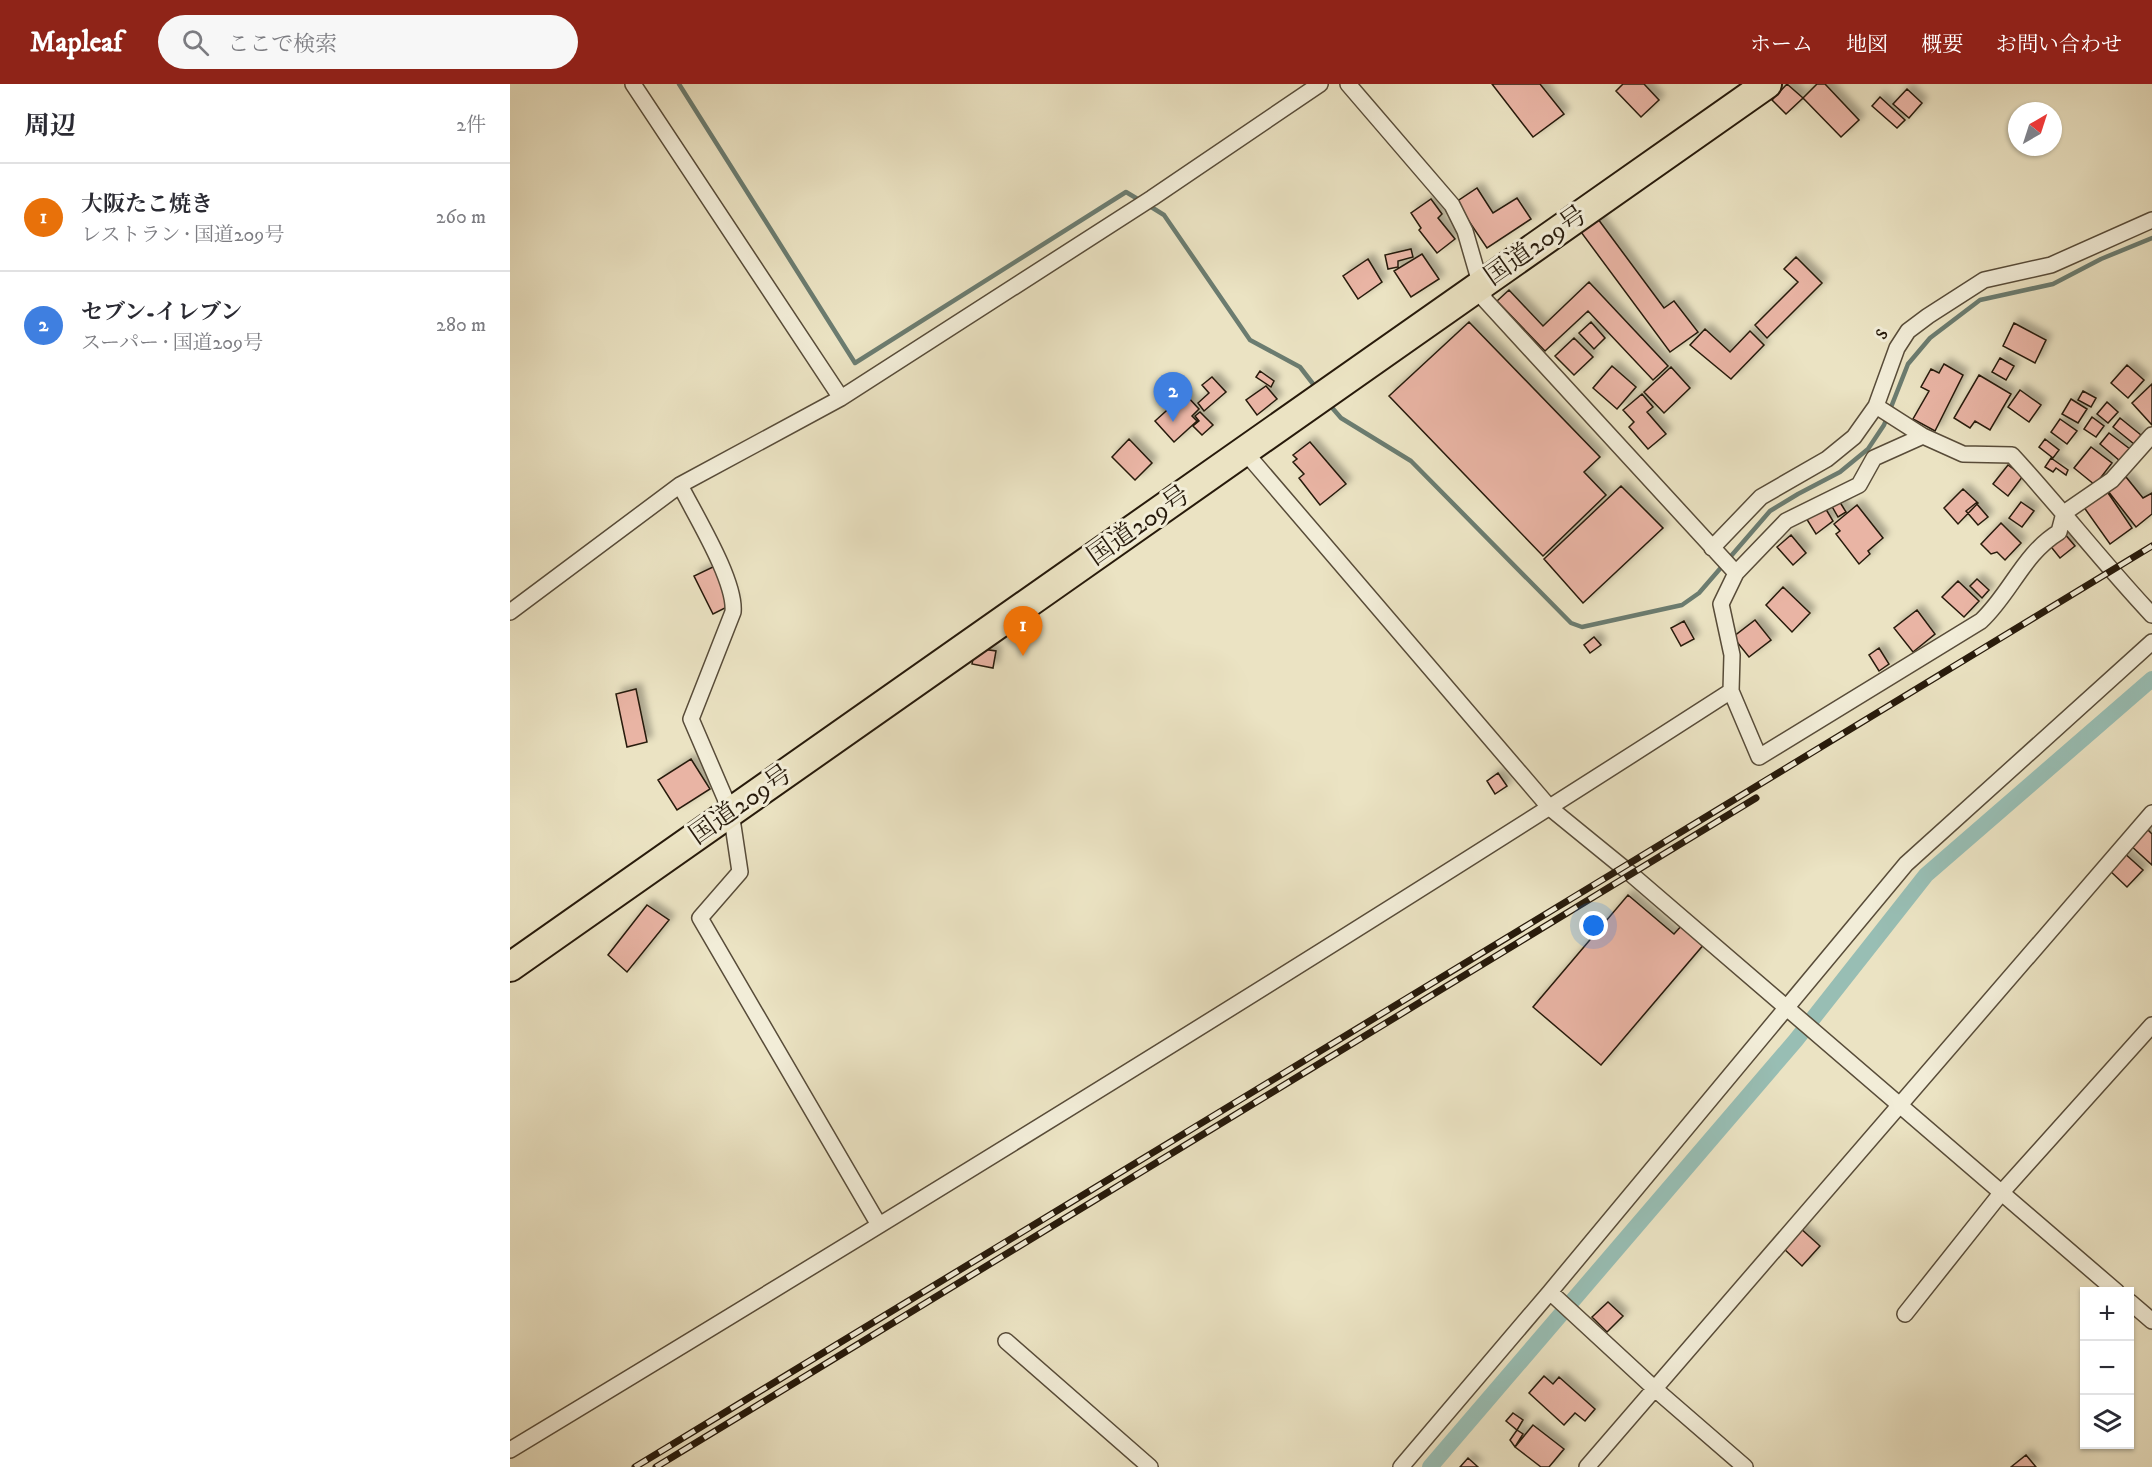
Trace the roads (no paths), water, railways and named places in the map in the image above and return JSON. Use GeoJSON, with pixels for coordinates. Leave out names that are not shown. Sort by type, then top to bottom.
{"type":"FeatureCollection","features":[{"type":"Feature","properties":{"kind":"highway","name":"国道209号"},"geometry":{"type":"LineString","coordinates":[[510,967],[1767,84]]}},
{"type":"Feature","properties":{"kind":"street"},"geometry":{"type":"LineString","coordinates":[[633,84],[841,398]]}},
{"type":"Feature","properties":{"kind":"street"},"geometry":{"type":"LineString","coordinates":[[512,605],[680,485],[841,398],[1145,202],[1320,84]]}},
{"type":"Feature","properties":{"kind":"street"},"geometry":{"type":"LineString","coordinates":[[1348,84],[1452,205],[1465,231],[1485,300],[1733,570]]}},
{"type":"Feature","properties":{"kind":"street","name":"s"},"geometry":{"type":"LineString","coordinates":[[1715,552],[1761,498],[1827,459],[1854,437],[1876,406],[1897,348],[1908,331],[1984,280],[2052,265],[2152,220]]}},
{"type":"Feature","properties":{"kind":"street"},"geometry":{"type":"LineString","coordinates":[[1876,406],[1923,436],[1963,454],[2012,454],[2112,572],[2152,615]]}},
{"type":"Feature","properties":{"kind":"street"},"geometry":{"type":"LineString","coordinates":[[1923,436],[1874,458],[1859,484],[1785,521],[1733,570],[1721,604],[1732,655],[1731,691],[1759,757],[1981,621],[1995,607],[2032,553],[2059,532],[2064,513],[2112,480],[2152,435]]}},
{"type":"Feature","properties":{"kind":"street"},"geometry":{"type":"LineString","coordinates":[[1245,452],[1550,808],[1631,874],[2111,1287]]}},
{"type":"Feature","properties":{"kind":"street"},"geometry":{"type":"LineString","coordinates":[[680,485],[728,580],[733,604],[733,612],[691,719],[731,812],[740,872],[700,918],[879,1225]]}},
{"type":"Feature","properties":{"kind":"street"},"geometry":{"type":"LineString","coordinates":[[1401,1467],[1550,1292],[1906,864],[2152,642]]}},
{"type":"Feature","properties":{"kind":"street"},"geometry":{"type":"LineString","coordinates":[[510,1450],[879,1225],[1550,808],[1731,691]]}},
{"type":"Feature","properties":{"kind":"street"},"geometry":{"type":"LineString","coordinates":[[1587,1467],[2152,813]]}},
{"type":"Feature","properties":{"kind":"street"},"geometry":{"type":"LineString","coordinates":[[1905,1314],[2002,1192],[2152,1025]]}},
{"type":"Feature","properties":{"kind":"street"},"geometry":{"type":"LineString","coordinates":[[1550,1292],[1655,1389],[1745,1467]]}},
{"type":"Feature","properties":{"kind":"street"},"geometry":{"type":"LineString","coordinates":[[2134,1305],[2152,1321]]}},
{"type":"Feature","properties":{"kind":"street"},"geometry":{"type":"LineString","coordinates":[[1006,1341],[1150,1467]]}},
{"type":"Feature","properties":{"kind":"waterway"},"geometry":{"type":"LineString","coordinates":[[679,84],[855,363],[1126,192],[1141,201]]}},
{"type":"Feature","properties":{"kind":"waterway"},"geometry":{"type":"LineString","coordinates":[[1148,205],[1164,215],[1250,340],[1300,367],[1317,389]]}},
{"type":"Feature","properties":{"kind":"waterway"},"geometry":{"type":"LineString","coordinates":[[1328,403],[1341,418],[1411,461],[1571,623],[1582,627],[1682,605],[1699,593],[1770,511],[1840,472],[1868,449],[1884,425],[1908,364],[1930,338],[1980,300],[2053,284],[2101,259],[2152,238]]}},
{"type":"Feature","properties":{"kind":"waterway"},"geometry":{"type":"LineString","coordinates":[[1430,1467],[1796,1040],[1926,875],[2152,679]]}},
{"type":"Feature","properties":{"kind":"railway"},"geometry":{"type":"LineString","coordinates":[[635,1467],[2152,546]]}},
{"type":"Feature","properties":{"kind":"railway"},"geometry":{"type":"LineString","coordinates":[[656,1467],[1756,798]]}},
{"type":"Feature","properties":{"kind":"place","name":"セブン-イレブン"},"geometry":{"type":"Point","coordinates":[1173,422]}},
{"type":"Feature","properties":{"kind":"place","name":"大阪たこ焼き"},"geometry":{"type":"Point","coordinates":[1023,656]}}]}
